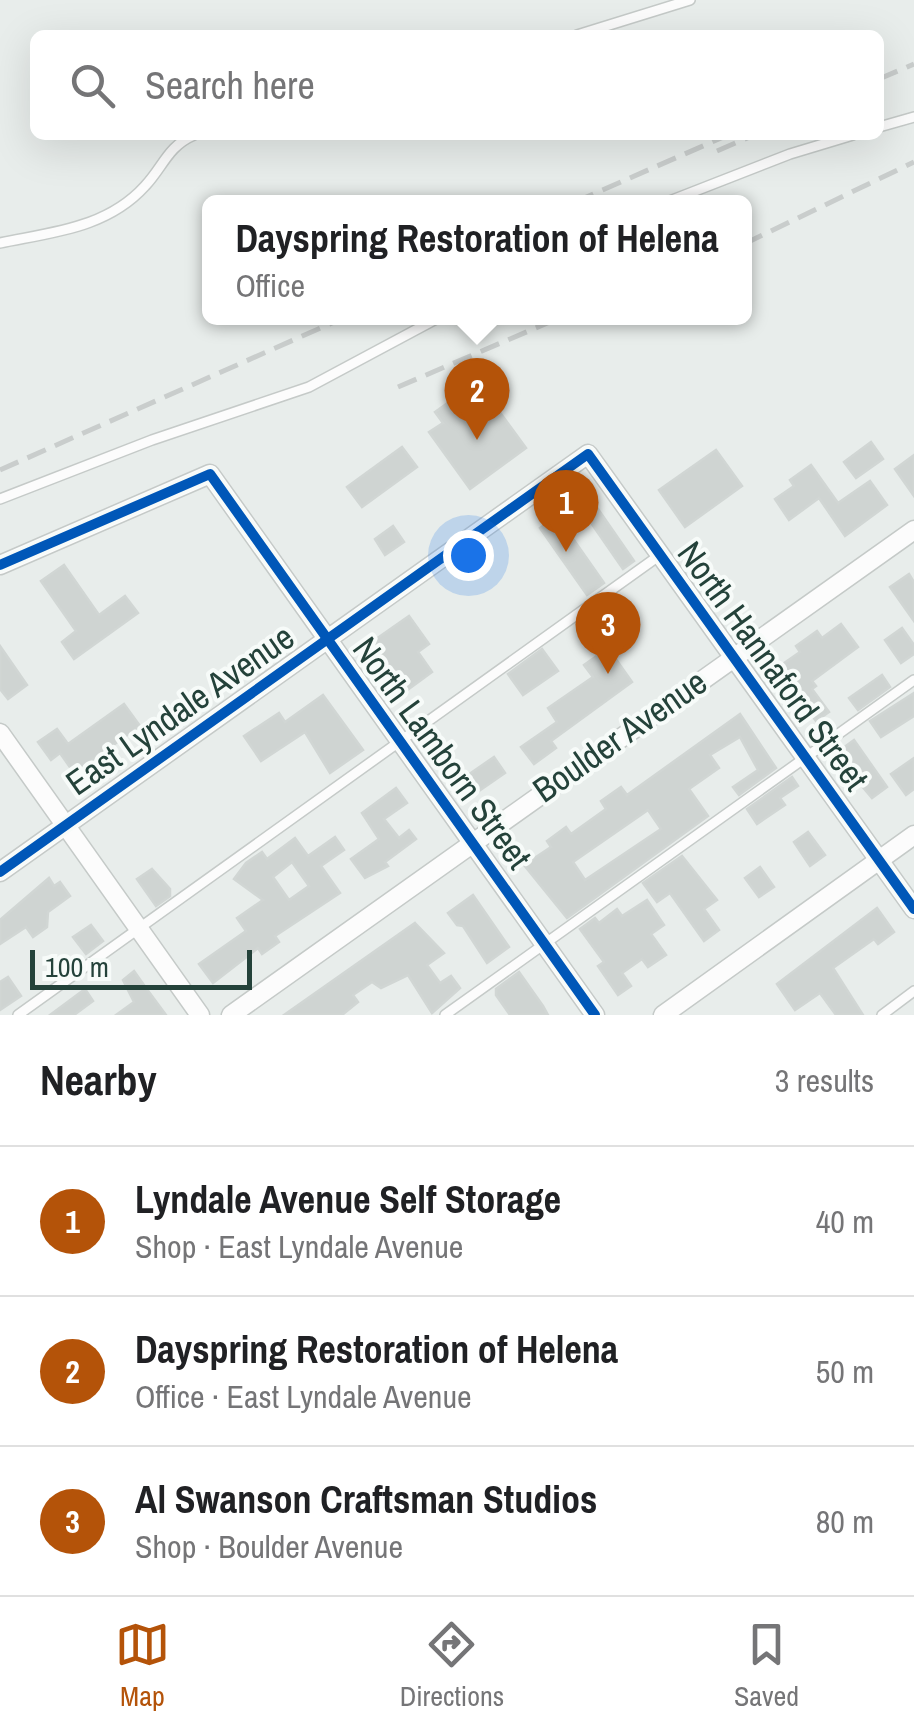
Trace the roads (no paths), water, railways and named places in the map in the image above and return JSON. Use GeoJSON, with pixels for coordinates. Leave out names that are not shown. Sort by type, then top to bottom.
{"type":"FeatureCollection","features":[{"type":"Feature","properties":{"kind":"street","name":"North Hannaford Street"},"geometry":{"type":"LineString","coordinates":[[588,454],[914,909]]}},
{"type":"Feature","properties":{"kind":"street","name":"East Lyndale Avenue"},"geometry":{"type":"LineString","coordinates":[[0,872],[588,454]]}},
{"type":"Feature","properties":{"kind":"street","name":"North Lamborn Street"},"geometry":{"type":"LineString","coordinates":[[0,564],[210,474],[595,1015]]}},
{"type":"Feature","properties":{"kind":"street","name":"Boulder Avenue"},"geometry":{"type":"LineString","coordinates":[[231,1015],[914,530]]}},
{"type":"Feature","properties":{"kind":"street"},"geometry":{"type":"LineString","coordinates":[[0,733],[200,1015]]}},
{"type":"Feature","properties":{"kind":"street"},"geometry":{"type":"LineString","coordinates":[[664,1015],[914,836]]}},
{"type":"Feature","properties":{"kind":"lane"},"geometry":{"type":"LineString","coordinates":[[593,30],[690,0]]}},
{"type":"Feature","properties":{"kind":"lane"},"geometry":{"type":"LineString","coordinates":[[884,126],[914,117]]}},
{"type":"Feature","properties":{"kind":"lane"},"geometry":{"type":"LineString","coordinates":[[0,242],[89,226],[147,184],[165,154],[186,140]]}},
{"type":"Feature","properties":{"kind":"lane"},"geometry":{"type":"LineString","coordinates":[[685,195],[836,140]]}},
{"type":"Feature","properties":{"kind":"lane"},"geometry":{"type":"LineString","coordinates":[[0,499],[152,440],[310,387],[425,325]]}},
{"type":"Feature","properties":{"kind":"lane"},"geometry":{"type":"LineString","coordinates":[[18,1015],[660,555]]}},
{"type":"Feature","properties":{"kind":"lane"},"geometry":{"type":"LineString","coordinates":[[445,1015],[914,680]]}},
{"type":"Feature","properties":{"kind":"lane"},"geometry":{"type":"LineString","coordinates":[[882,1015],[914,991]]}},
{"type":"Feature","properties":{"kind":"railway"},"geometry":{"type":"LineString","coordinates":[[884,77],[914,64]]}},
{"type":"Feature","properties":{"kind":"railway"},"geometry":{"type":"LineString","coordinates":[[591,195],[717,140]]}},
{"type":"Feature","properties":{"kind":"railway"},"geometry":{"type":"LineString","coordinates":[[717,151],[742,140]]}},
{"type":"Feature","properties":{"kind":"railway"},"geometry":{"type":"LineString","coordinates":[[752,240],[914,162]]}},
{"type":"Feature","properties":{"kind":"railway"},"geometry":{"type":"LineString","coordinates":[[0,470],[327,325]]}},
{"type":"Feature","properties":{"kind":"railway"},"geometry":{"type":"LineString","coordinates":[[398,387],[543,325]]}},
{"type":"Feature","properties":{"kind":"place","name":"Dayspring Restoration of Helena"},"geometry":{"type":"Point","coordinates":[477,440]}},
{"type":"Feature","properties":{"kind":"place","name":"Lyndale Avenue Self Storage"},"geometry":{"type":"Point","coordinates":[566,552]}},
{"type":"Feature","properties":{"kind":"place","name":"Al Swanson Craftsman Studios"},"geometry":{"type":"Point","coordinates":[608,674]}}]}
